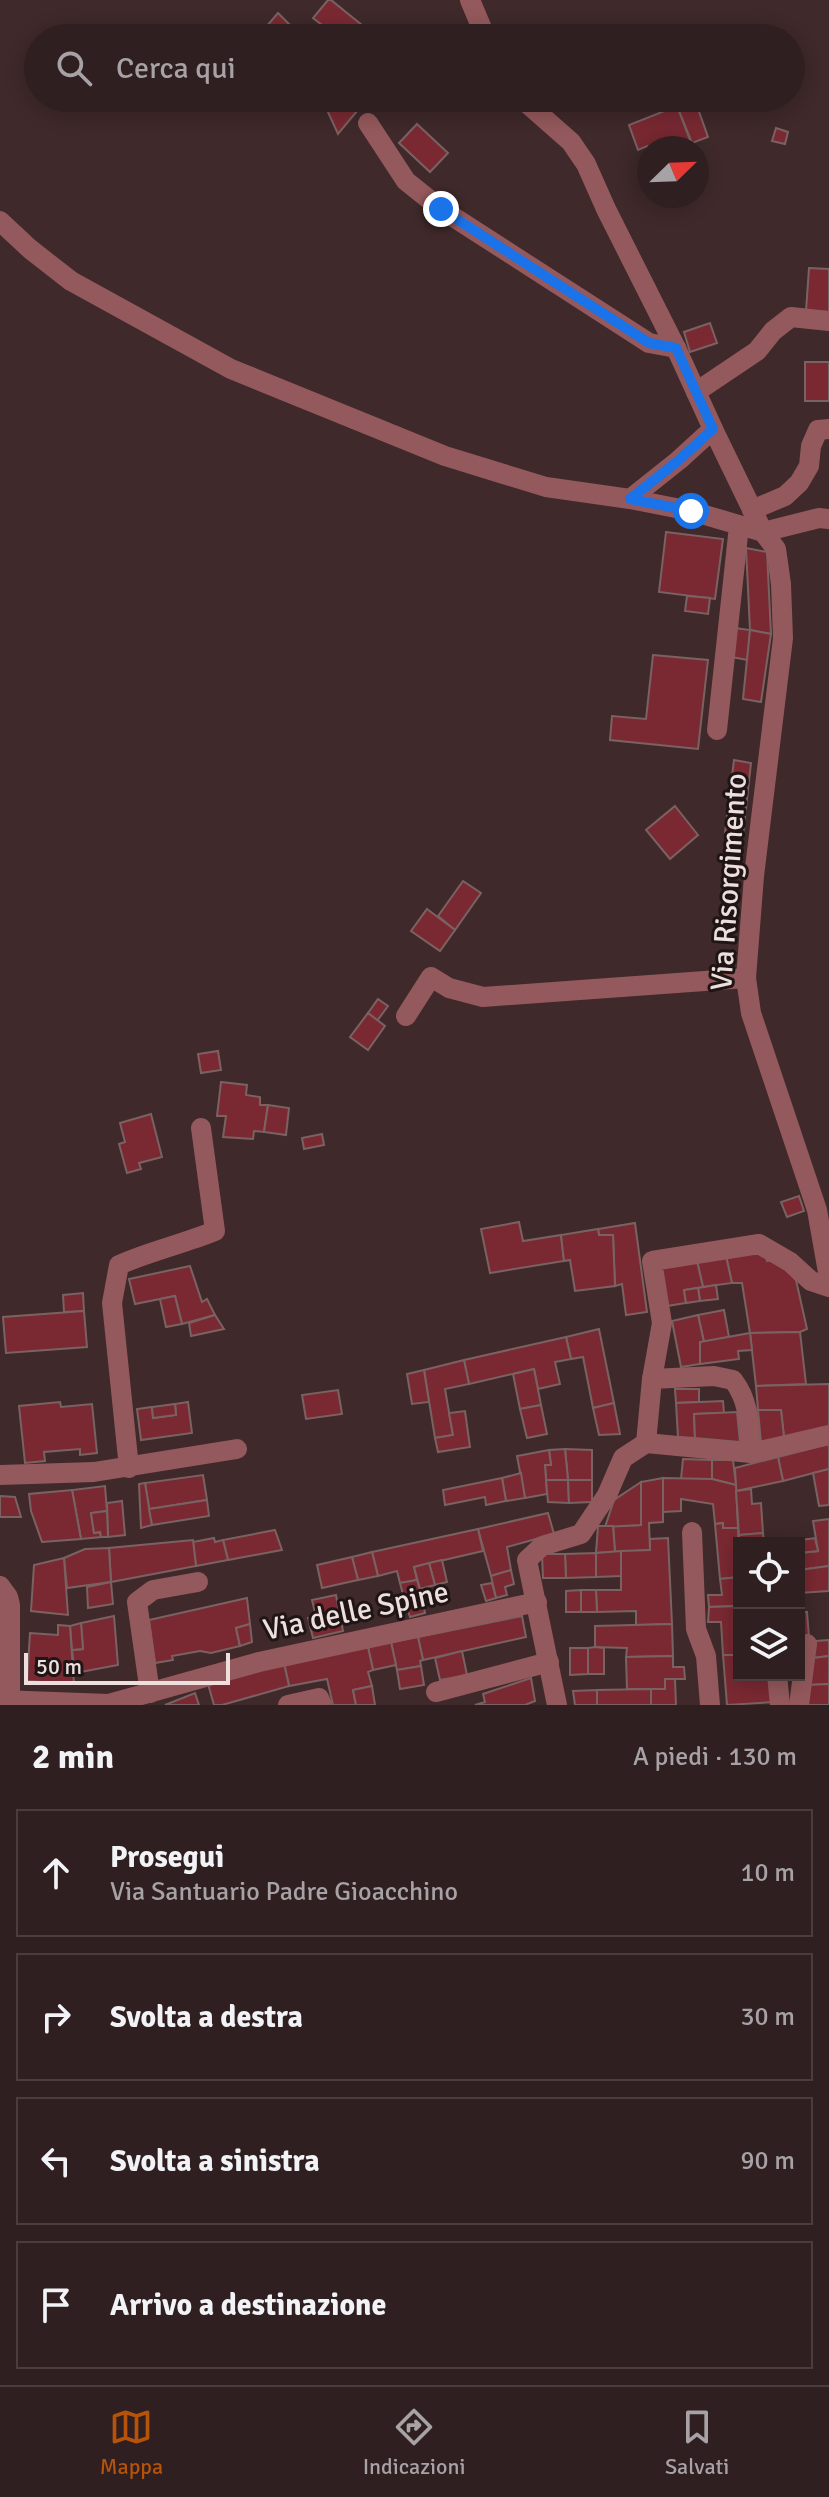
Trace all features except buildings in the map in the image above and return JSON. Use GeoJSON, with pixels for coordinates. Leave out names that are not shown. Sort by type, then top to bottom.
{"type":"FeatureCollection","features":[{"type":"Feature","properties":{"kind":"street"},"geometry":{"type":"LineString","coordinates":[[470,0],[480,24]]}},
{"type":"Feature","properties":{"kind":"street","name":"Via Risorgimento"},"geometry":{"type":"LineString","coordinates":[[537,112],[571,142],[586,164],[752,510],[776,549],[783,638],[754,876],[746,978],[751,1013],[817,1210],[829,1278]]}},
{"type":"Feature","properties":{"kind":"street"},"geometry":{"type":"LineString","coordinates":[[368,123],[406,181],[441,209],[649,343],[676,348]]}},
{"type":"Feature","properties":{"kind":"street"},"geometry":{"type":"LineString","coordinates":[[0,221],[71,281],[231,369],[445,456],[546,487],[691,511],[763,532],[819,518],[829,519]]}},
{"type":"Feature","properties":{"kind":"street"},"geometry":{"type":"LineString","coordinates":[[696,392],[757,351],[773,331],[791,317],[829,321]]}},
{"type":"Feature","properties":{"kind":"street"},"geometry":{"type":"LineString","coordinates":[[630,499],[713,429]]}},
{"type":"Feature","properties":{"kind":"street"},"geometry":{"type":"LineString","coordinates":[[752,510],[785,496],[799,483],[809,466],[811,446],[818,430],[829,429]]}},
{"type":"Feature","properties":{"kind":"street"},"geometry":{"type":"LineString","coordinates":[[717,730],[739,526]]}},
{"type":"Feature","properties":{"kind":"street"},"geometry":{"type":"LineString","coordinates":[[406,1016],[431,977],[449,988],[483,997],[746,978]]}},
{"type":"Feature","properties":{"kind":"street"},"geometry":{"type":"LineString","coordinates":[[129,1468],[112,1303],[119,1265],[142,1254],[183,1244],[215,1231],[201,1128]]}},
{"type":"Feature","properties":{"kind":"street"},"geometry":{"type":"LineString","coordinates":[[646,1443],[652,1379],[662,1323],[652,1261],[759,1244],[790,1262],[811,1281],[829,1287]]}},
{"type":"Feature","properties":{"kind":"street"},"geometry":{"type":"LineString","coordinates":[[652,1379],[714,1376],[733,1380],[743,1393],[748,1412],[751,1453]]}},
{"type":"Feature","properties":{"kind":"street"},"geometry":{"type":"LineString","coordinates":[[557,1705],[527,1560],[542,1546],[581,1534],[607,1495],[623,1458],[646,1443],[751,1453],[829,1435]]}},
{"type":"Feature","properties":{"kind":"street"},"geometry":{"type":"LineString","coordinates":[[0,1475],[94,1472],[237,1449]]}},
{"type":"Feature","properties":{"kind":"street"},"geometry":{"type":"LineString","coordinates":[[692,1532],[696,1629],[706,1656],[710,1705]]}},
{"type":"Feature","properties":{"kind":"street"},"geometry":{"type":"LineString","coordinates":[[150,1693],[137,1602],[153,1590],[198,1582]]}},
{"type":"Feature","properties":{"kind":"street"},"geometry":{"type":"LineString","coordinates":[[0,1586],[10,1605],[5,1700]]}},
{"type":"Feature","properties":{"kind":"street","name":"Via delle Spine"},"geometry":{"type":"LineString","coordinates":[[5,1700],[109,1704],[259,1662],[537,1602]]}},
{"type":"Feature","properties":{"kind":"street"},"geometry":{"type":"LineString","coordinates":[[799,1705],[807,1644]]}},
{"type":"Feature","properties":{"kind":"street"},"geometry":{"type":"LineString","coordinates":[[436,1692],[549,1662]]}},
{"type":"Feature","properties":{"kind":"street"},"geometry":{"type":"LineString","coordinates":[[778,1681],[780,1705]]}},
{"type":"Feature","properties":{"kind":"street"},"geometry":{"type":"LineString","coordinates":[[288,1705],[319,1698],[322,1705]]}},
{"type":"Feature","properties":{"kind":"route"},"geometry":{"type":"LineString","coordinates":[[441,209],[649,343],[676,348],[713,429],[630,499],[691,511]]}}]}
